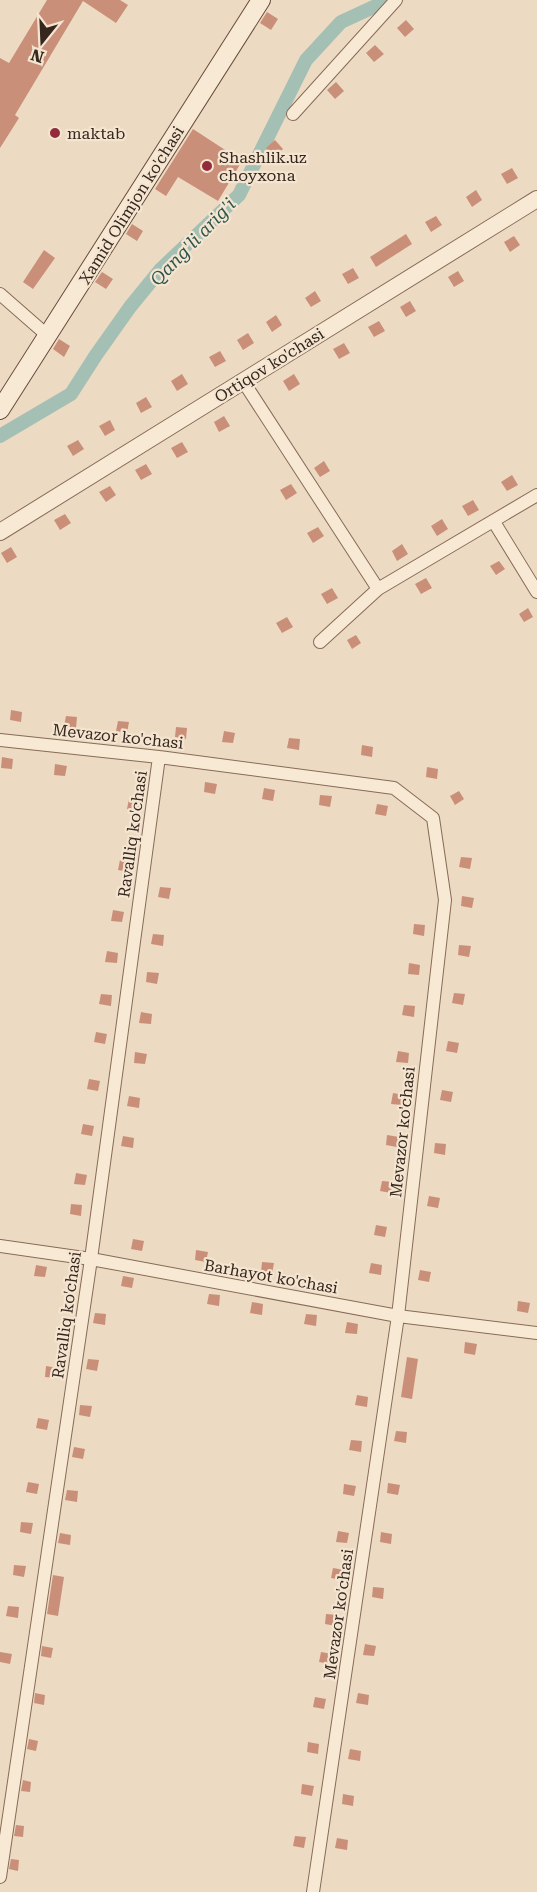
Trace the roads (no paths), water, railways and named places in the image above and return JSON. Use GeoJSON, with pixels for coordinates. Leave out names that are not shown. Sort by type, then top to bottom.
{"type":"FeatureCollection","features":[{"type":"Feature","properties":{"kind":"main road","name":"Xamid Olimjon ko'chasi"},"geometry":{"type":"LineString","coordinates":[[0,409],[261,0]]}},
{"type":"Feature","properties":{"kind":"street"},"geometry":{"type":"LineString","coordinates":[[293,114],[396,0]]}},
{"type":"Feature","properties":{"kind":"street","name":"Ortiqov ko'chasi"},"geometry":{"type":"LineString","coordinates":[[0,532],[537,199]]}},
{"type":"Feature","properties":{"kind":"street"},"geometry":{"type":"LineString","coordinates":[[0,294],[48,336]]}},
{"type":"Feature","properties":{"kind":"street"},"geometry":{"type":"LineString","coordinates":[[243,381],[378,590]]}},
{"type":"Feature","properties":{"kind":"street"},"geometry":{"type":"LineString","coordinates":[[320,642],[378,590],[537,495]]}},
{"type":"Feature","properties":{"kind":"street"},"geometry":{"type":"LineString","coordinates":[[494,522],[537,592]]}},
{"type":"Feature","properties":{"kind":"street","name":"Mevazor ko'chasi"},"geometry":{"type":"LineString","coordinates":[[0,740],[159,757],[394,788],[433,818],[445,900],[398,1316],[313,1892]]}},
{"type":"Feature","properties":{"kind":"street","name":"Ravalliq ko'chasi"},"geometry":{"type":"LineString","coordinates":[[0,1877],[91,1259],[159,757]]}},
{"type":"Feature","properties":{"kind":"street","name":"Barhayot ko'chasi"},"geometry":{"type":"LineString","coordinates":[[0,1246],[91,1259],[398,1316],[537,1334]]}},
{"type":"Feature","properties":{"kind":"waterway","name":"Qang'li arig'i"},"geometry":{"type":"LineString","coordinates":[[0,436],[71,394],[130,307],[161,269],[239,195],[306,60],[341,22],[378,5],[381,0]]}},
{"type":"Feature","properties":{"kind":"place","name":"maktab"},"geometry":{"type":"Point","coordinates":[55,133]}},
{"type":"Feature","properties":{"kind":"place","name":"Shashlik.uz choyxona"},"geometry":{"type":"Point","coordinates":[207,166]}}]}
